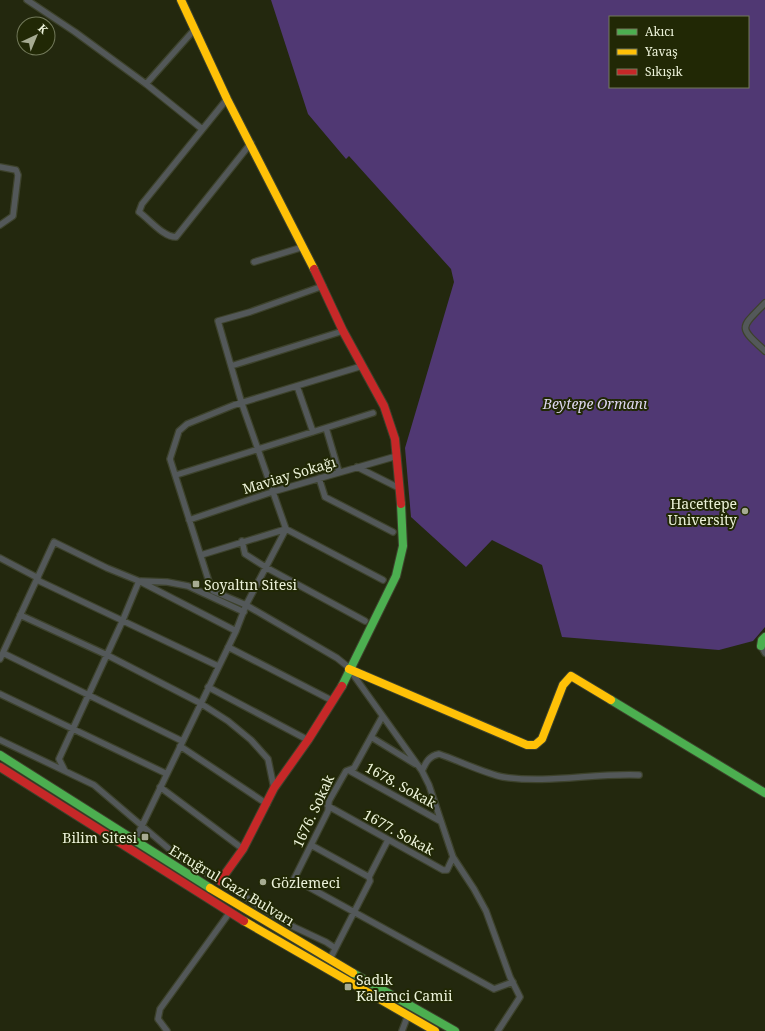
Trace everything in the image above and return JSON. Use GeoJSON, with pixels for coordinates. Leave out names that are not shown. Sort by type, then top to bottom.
{"type":"FeatureCollection","features":[{"type":"Feature","properties":{"kind":"street"},"geometry":{"type":"LineString","coordinates":[[27,0],[32,2],[146,84],[202,129]]}},
{"type":"Feature","properties":{"kind":"street"},"geometry":{"type":"LineString","coordinates":[[181,0],[227,99],[251,143],[323,286],[343,331],[384,406],[395,439],[403,546],[398,569],[333,701],[274,788],[244,848],[220,881]]}},
{"type":"Feature","properties":{"kind":"street"},"geometry":{"type":"LineString","coordinates":[[146,84],[194,30]]}},
{"type":"Feature","properties":{"kind":"street"},"geometry":{"type":"LineString","coordinates":[[227,99],[140,208],[139,212],[171,237],[176,237],[251,143]]}},
{"type":"Feature","properties":{"kind":"street"},"geometry":{"type":"LineString","coordinates":[[0,167],[16,170],[18,175],[13,216],[0,225]]}},
{"type":"Feature","properties":{"kind":"street"},"geometry":{"type":"LineString","coordinates":[[254,262],[303,247]]}},
{"type":"Feature","properties":{"kind":"street"},"geometry":{"type":"LineString","coordinates":[[323,286],[250,312],[218,321],[242,404],[286,529],[383,580]]}},
{"type":"Feature","properties":{"kind":"street"},"geometry":{"type":"LineString","coordinates":[[765,303],[746,323],[744,328],[746,333],[765,351]]}},
{"type":"Feature","properties":{"kind":"street"},"geometry":{"type":"LineString","coordinates":[[231,366],[343,331]]}},
{"type":"Feature","properties":{"kind":"street"},"geometry":{"type":"LineString","coordinates":[[362,366],[242,404],[234,405],[187,424],[179,431],[170,459],[213,591],[246,605],[337,658],[349,670],[420,769],[429,785],[453,857],[474,889],[486,911],[520,997],[498,1031]]}},
{"type":"Feature","properties":{"kind":"street"},"geometry":{"type":"LineString","coordinates":[[297,386],[313,432]]}},
{"type":"Feature","properties":{"kind":"street"},"geometry":{"type":"LineString","coordinates":[[176,476],[373,413]]}},
{"type":"Feature","properties":{"kind":"street"},"geometry":{"type":"LineString","coordinates":[[326,428],[339,472]]}},
{"type":"Feature","properties":{"kind":"street","name":"Maviay Sokağı"},"geometry":{"type":"LineString","coordinates":[[190,520],[272,492],[397,456]]}},
{"type":"Feature","properties":{"kind":"street"},"geometry":{"type":"LineString","coordinates":[[357,467],[399,488]]}},
{"type":"Feature","properties":{"kind":"street"},"geometry":{"type":"LineString","coordinates":[[319,478],[325,497],[393,532]]}},
{"type":"Feature","properties":{"kind":"street"},"geometry":{"type":"LineString","coordinates":[[201,555],[242,541],[286,529]]}},
{"type":"Feature","properties":{"kind":"street"},"geometry":{"type":"LineString","coordinates":[[125,836],[138,834],[143,826],[166,774],[236,631],[246,605],[267,568],[286,529]]}},
{"type":"Feature","properties":{"kind":"street"},"geometry":{"type":"LineString","coordinates":[[242,541],[245,554],[267,568],[365,621]]}},
{"type":"Feature","properties":{"kind":"street"},"geometry":{"type":"LineString","coordinates":[[236,631],[138,580],[107,568],[54,542],[1,656],[88,695],[181,743],[267,804]]}},
{"type":"Feature","properties":{"kind":"street"},"geometry":{"type":"LineString","coordinates":[[0,558],[37,579],[122,622],[218,666]]}},
{"type":"Feature","properties":{"kind":"street"},"geometry":{"type":"LineString","coordinates":[[138,580],[167,582],[188,586],[244,612]]}},
{"type":"Feature","properties":{"kind":"street"},"geometry":{"type":"LineString","coordinates":[[65,771],[59,759],[122,622],[138,580]]}},
{"type":"Feature","properties":{"kind":"street"},"geometry":{"type":"LineString","coordinates":[[20,616],[107,655],[200,703],[239,730],[251,740],[268,759],[274,788]]}},
{"type":"Feature","properties":{"kind":"street"},"geometry":{"type":"LineString","coordinates":[[763,650],[762,640],[765,637]]}},
{"type":"Feature","properties":{"kind":"street"},"geometry":{"type":"LineString","coordinates":[[228,647],[333,701]]}},
{"type":"Feature","properties":{"kind":"street"},"geometry":{"type":"LineString","coordinates":[[349,670],[527,745],[535,745],[542,739],[563,685],[571,676],[765,793]]}},
{"type":"Feature","properties":{"kind":"street"},"geometry":{"type":"LineString","coordinates":[[208,687],[308,740]]}},
{"type":"Feature","properties":{"kind":"street"},"geometry":{"type":"LineString","coordinates":[[0,694],[166,774]]}},
{"type":"Feature","properties":{"kind":"street","name":"1676. Sokak"},"geometry":{"type":"LineString","coordinates":[[353,911],[294,879],[328,811],[329,801],[346,771],[354,768],[382,716]]}},
{"type":"Feature","properties":{"kind":"street"},"geometry":{"type":"LineString","coordinates":[[371,737],[420,769]]}},
{"type":"Feature","properties":{"kind":"street"},"geometry":{"type":"LineString","coordinates":[[0,740],[94,785],[175,854],[294,927],[326,942],[334,948]]}},
{"type":"Feature","properties":{"kind":"street"},"geometry":{"type":"LineString","coordinates":[[420,769],[432,756],[440,754],[501,777],[551,779],[615,774],[638,775]]}},
{"type":"Feature","properties":{"kind":"street","name":"Ertuğrul Gazi Bulvarı"},"geometry":{"type":"LineString","coordinates":[[0,755],[125,836],[330,959],[455,1031]]}},
{"type":"Feature","properties":{"kind":"street","name":"Ertuğrul Gazi Bulvarı"},"geometry":{"type":"LineString","coordinates":[[0,767],[230,912],[435,1031]]}},
{"type":"Feature","properties":{"kind":"street","name":"1678. Sokak"},"geometry":{"type":"LineString","coordinates":[[350,770],[440,821]]}},
{"type":"Feature","properties":{"kind":"street"},"geometry":{"type":"LineString","coordinates":[[160,787],[244,848]]}},
{"type":"Feature","properties":{"kind":"street","name":"1677. Sokak"},"geometry":{"type":"LineString","coordinates":[[328,806],[443,870],[447,870],[453,857]]}},
{"type":"Feature","properties":{"kind":"street"},"geometry":{"type":"LineString","coordinates":[[138,834],[144,847]]}},
{"type":"Feature","properties":{"kind":"street"},"geometry":{"type":"LineString","coordinates":[[330,959],[334,948],[370,881],[369,877],[388,840]]}},
{"type":"Feature","properties":{"kind":"street"},"geometry":{"type":"LineString","coordinates":[[312,845],[369,877]]}},
{"type":"Feature","properties":{"kind":"street"},"geometry":{"type":"LineString","coordinates":[[353,911],[494,989],[513,982]]}},
{"type":"Feature","properties":{"kind":"street"},"geometry":{"type":"LineString","coordinates":[[167,1031],[158,1019],[160,1009],[230,912]]}},
{"type":"Feature","properties":{"kind":"street"},"geometry":{"type":"LineString","coordinates":[[402,1031],[408,1015]]}},
{"type":"Feature","properties":{"kind":"green space","name":"Beytepe Ormanı"},"geometry":{"type":"Polygon","coordinates":[[[271,0],[765,0],[765,627],[753,641],[719,650],[562,637],[542,565],[492,540],[466,567],[411,517],[405,448],[454,282],[451,269],[349,156],[346,159],[308,114],[271,0]]]}},
{"type":"Feature","properties":{"kind":"traffic: fast"},"geometry":{"type":"LineString","coordinates":[[342,686],[396,576],[403,546],[401,504]]}},
{"type":"Feature","properties":{"kind":"traffic: fast"},"geometry":{"type":"LineString","coordinates":[[761,646],[762,640],[765,637]]}},
{"type":"Feature","properties":{"kind":"traffic: fast"},"geometry":{"type":"LineString","coordinates":[[611,700],[765,793]]}},
{"type":"Feature","properties":{"kind":"traffic: fast"},"geometry":{"type":"LineString","coordinates":[[0,755],[210,888]]}},
{"type":"Feature","properties":{"kind":"traffic: fast"},"geometry":{"type":"LineString","coordinates":[[353,973],[455,1031]]}},
{"type":"Feature","properties":{"kind":"traffic: slow"},"geometry":{"type":"LineString","coordinates":[[181,0],[227,99],[314,269]]}},
{"type":"Feature","properties":{"kind":"traffic: slow"},"geometry":{"type":"LineString","coordinates":[[349,669],[527,745],[535,745],[542,739],[563,685],[571,676],[611,700]]}},
{"type":"Feature","properties":{"kind":"traffic: slow"},"geometry":{"type":"LineString","coordinates":[[210,888],[353,973]]}},
{"type":"Feature","properties":{"kind":"traffic: slow"},"geometry":{"type":"LineString","coordinates":[[244,921],[435,1031]]}},
{"type":"Feature","properties":{"kind":"traffic: jam"},"geometry":{"type":"LineString","coordinates":[[314,269],[343,331],[384,406],[395,439],[401,504]]}},
{"type":"Feature","properties":{"kind":"traffic: jam"},"geometry":{"type":"LineString","coordinates":[[220,881],[243,849],[274,788],[308,740],[342,686]]}},
{"type":"Feature","properties":{"kind":"traffic: jam"},"geometry":{"type":"LineString","coordinates":[[0,767],[244,921]]}},
{"type":"Feature","properties":{"kind":"place","name":"Hacettepe University"},"geometry":{"type":"Point","coordinates":[745,511]}},
{"type":"Feature","properties":{"kind":"place","name":"Soyaltın Sitesi"},"geometry":{"type":"Point","coordinates":[196,584]}},
{"type":"Feature","properties":{"kind":"place","name":"Bilim Sitesi"},"geometry":{"type":"Point","coordinates":[145,837]}},
{"type":"Feature","properties":{"kind":"place","name":"Gözlemeci"},"geometry":{"type":"Point","coordinates":[263,882]}},
{"type":"Feature","properties":{"kind":"place","name":"Sadık Kalemci Camii"},"geometry":{"type":"Point","coordinates":[348,987]}}]}
